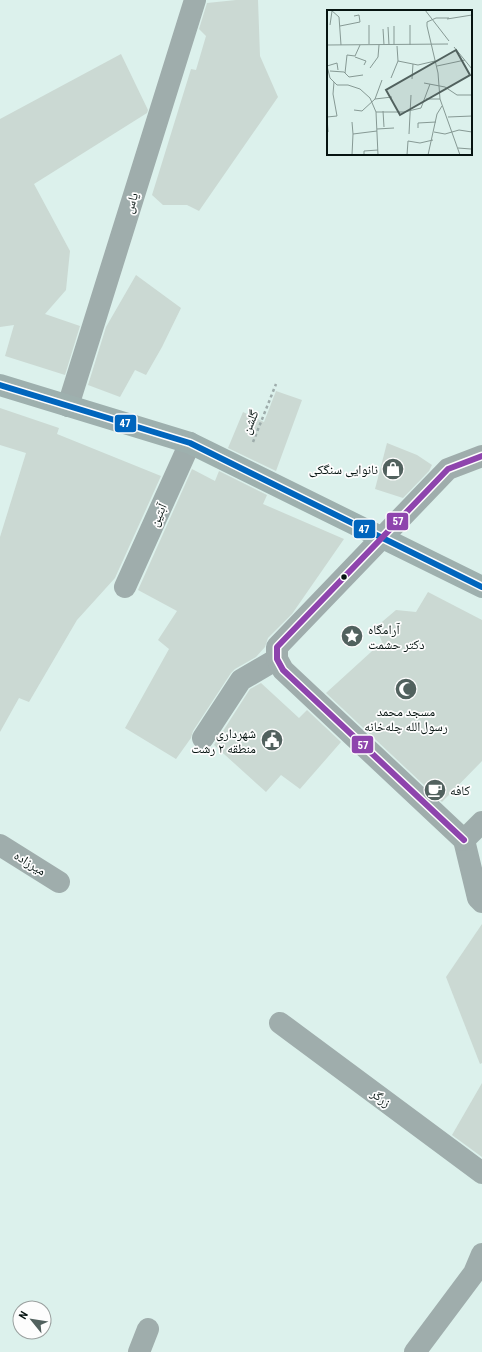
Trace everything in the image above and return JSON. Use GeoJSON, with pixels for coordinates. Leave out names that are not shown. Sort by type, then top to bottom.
{"type":"FeatureCollection","features":[{"type":"Feature","properties":{"kind":"main road"},"geometry":{"type":"LineString","coordinates":[[0,386],[190,443],[482,587]]}},
{"type":"Feature","properties":{"kind":"street","name":"یاس"},"geometry":{"type":"LineString","coordinates":[[68,406],[195,0]]}},
{"type":"Feature","properties":{"kind":"street","name":"آبتین"},"geometry":{"type":"LineString","coordinates":[[126,587],[190,443]]}},
{"type":"Feature","properties":{"kind":"street"},"geometry":{"type":"LineString","coordinates":[[482,456],[448,469],[277,647],[277,659],[283,670],[464,840],[478,898],[482,902]]}},
{"type":"Feature","properties":{"kind":"street"},"geometry":{"type":"LineString","coordinates":[[203,738],[241,680],[277,659]]}},
{"type":"Feature","properties":{"kind":"street"},"geometry":{"type":"LineString","coordinates":[[464,840],[482,822]]}},
{"type":"Feature","properties":{"kind":"street","name":"میرزاده"},"geometry":{"type":"LineString","coordinates":[[0,845],[59,882]]}},
{"type":"Feature","properties":{"kind":"street","name":"زرگر"},"geometry":{"type":"LineString","coordinates":[[280,1023],[482,1173]]}},
{"type":"Feature","properties":{"kind":"street"},"geometry":{"type":"LineString","coordinates":[[415,1352],[474,1273],[482,1254]]}},
{"type":"Feature","properties":{"kind":"street"},"geometry":{"type":"LineString","coordinates":[[139,1352],[148,1330]]}},
{"type":"Feature","properties":{"kind":"path","name":"گلشن"},"geometry":{"type":"LineString","coordinates":[[243,468],[276,384]]}},
{"type":"Feature","properties":{"kind":"building"},"geometry":{"type":"Polygon","coordinates":[[[236,0],[258,0],[260,56],[278,97],[199,211],[187,205],[163,205],[152,195],[191,69],[196,70],[206,36],[199,29],[207,3],[236,0]]]}},
{"type":"Feature","properties":{"kind":"building"},"geometry":{"type":"Polygon","coordinates":[[[121,54],[148,110],[147,113],[34,184],[70,251],[66,290],[45,314],[80,326],[65,375],[5,356],[14,325],[0,327],[0,119],[121,54]]]}},
{"type":"Feature","properties":{"kind":"building"},"geometry":{"type":"Polygon","coordinates":[[[136,275],[181,308],[162,347],[146,375],[135,370],[120,397],[88,385],[106,327],[136,275]]]}},
{"type":"Feature","properties":{"kind":"building"},"geometry":{"type":"Polygon","coordinates":[[[276,391],[302,400],[276,471],[228,448],[243,412],[264,422],[276,391]]]}},
{"type":"Feature","properties":{"kind":"building"},"geometry":{"type":"Polygon","coordinates":[[[0,408],[59,428],[57,434],[161,476],[115,578],[77,620],[29,702],[19,698],[0,732],[0,537],[26,453],[0,445],[0,408]]]}},
{"type":"Feature","properties":{"kind":"building"},"geometry":{"type":"Polygon","coordinates":[[[387,443],[417,455],[432,465],[429,471],[403,498],[375,489],[387,443]]]}},
{"type":"Feature","properties":{"kind":"building"},"geometry":{"type":"Polygon","coordinates":[[[192,469],[215,481],[219,471],[267,495],[263,504],[344,539],[292,614],[268,638],[265,647],[256,657],[235,669],[231,673],[193,731],[191,738],[176,759],[125,728],[169,649],[158,640],[177,611],[138,590],[192,469]]]}},
{"type":"Feature","properties":{"kind":"building","name":"مسجد محمد رسول‌‌الله چله‌خانه"},"geometry":{"type":"Polygon","coordinates":[[[428,592],[482,620],[482,761],[442,802],[326,693],[382,642],[376,627],[396,610],[416,612],[428,592]]]}},
{"type":"Feature","properties":{"kind":"building"},"geometry":{"type":"Polygon","coordinates":[[[261,683],[299,718],[307,710],[341,742],[300,789],[281,775],[266,792],[214,745],[250,689],[261,683]]]}},
{"type":"Feature","properties":{"kind":"building"},"geometry":{"type":"Polygon","coordinates":[[[482,924],[482,1063],[480,1064],[446,977],[482,924]]]}},
{"type":"Feature","properties":{"kind":"building"},"geometry":{"type":"Polygon","coordinates":[[[482,1083],[482,1157],[452,1135],[482,1083]]]}},
{"type":"Feature","properties":{"kind":"transit line","name":"47"},"geometry":{"type":"LineString","coordinates":[[0,385],[190,443],[482,587]]}},
{"type":"Feature","properties":{"kind":"transit line","name":"57"},"geometry":{"type":"LineString","coordinates":[[464,840],[283,670],[277,659],[277,647],[448,469],[482,456]]}},
{"type":"Feature","properties":{"kind":"place","name":"نانوایی سنگکی"},"geometry":{"type":"Point","coordinates":[393,469]}},
{"type":"Feature","properties":{"kind":"place","name":"آرامگاه دکتر حشمت"},"geometry":{"type":"Point","coordinates":[352,636]}},
{"type":"Feature","properties":{"kind":"place","name":"مسجد محمد رسول‌‌الله چله‌خانه"},"geometry":{"type":"Point","coordinates":[406,689]}},
{"type":"Feature","properties":{"kind":"place","name":"شهرداری منطقه ۲ رشت"},"geometry":{"type":"Point","coordinates":[272,740]}},
{"type":"Feature","properties":{"kind":"place","name":"کافه"},"geometry":{"type":"Point","coordinates":[435,790]}}]}
